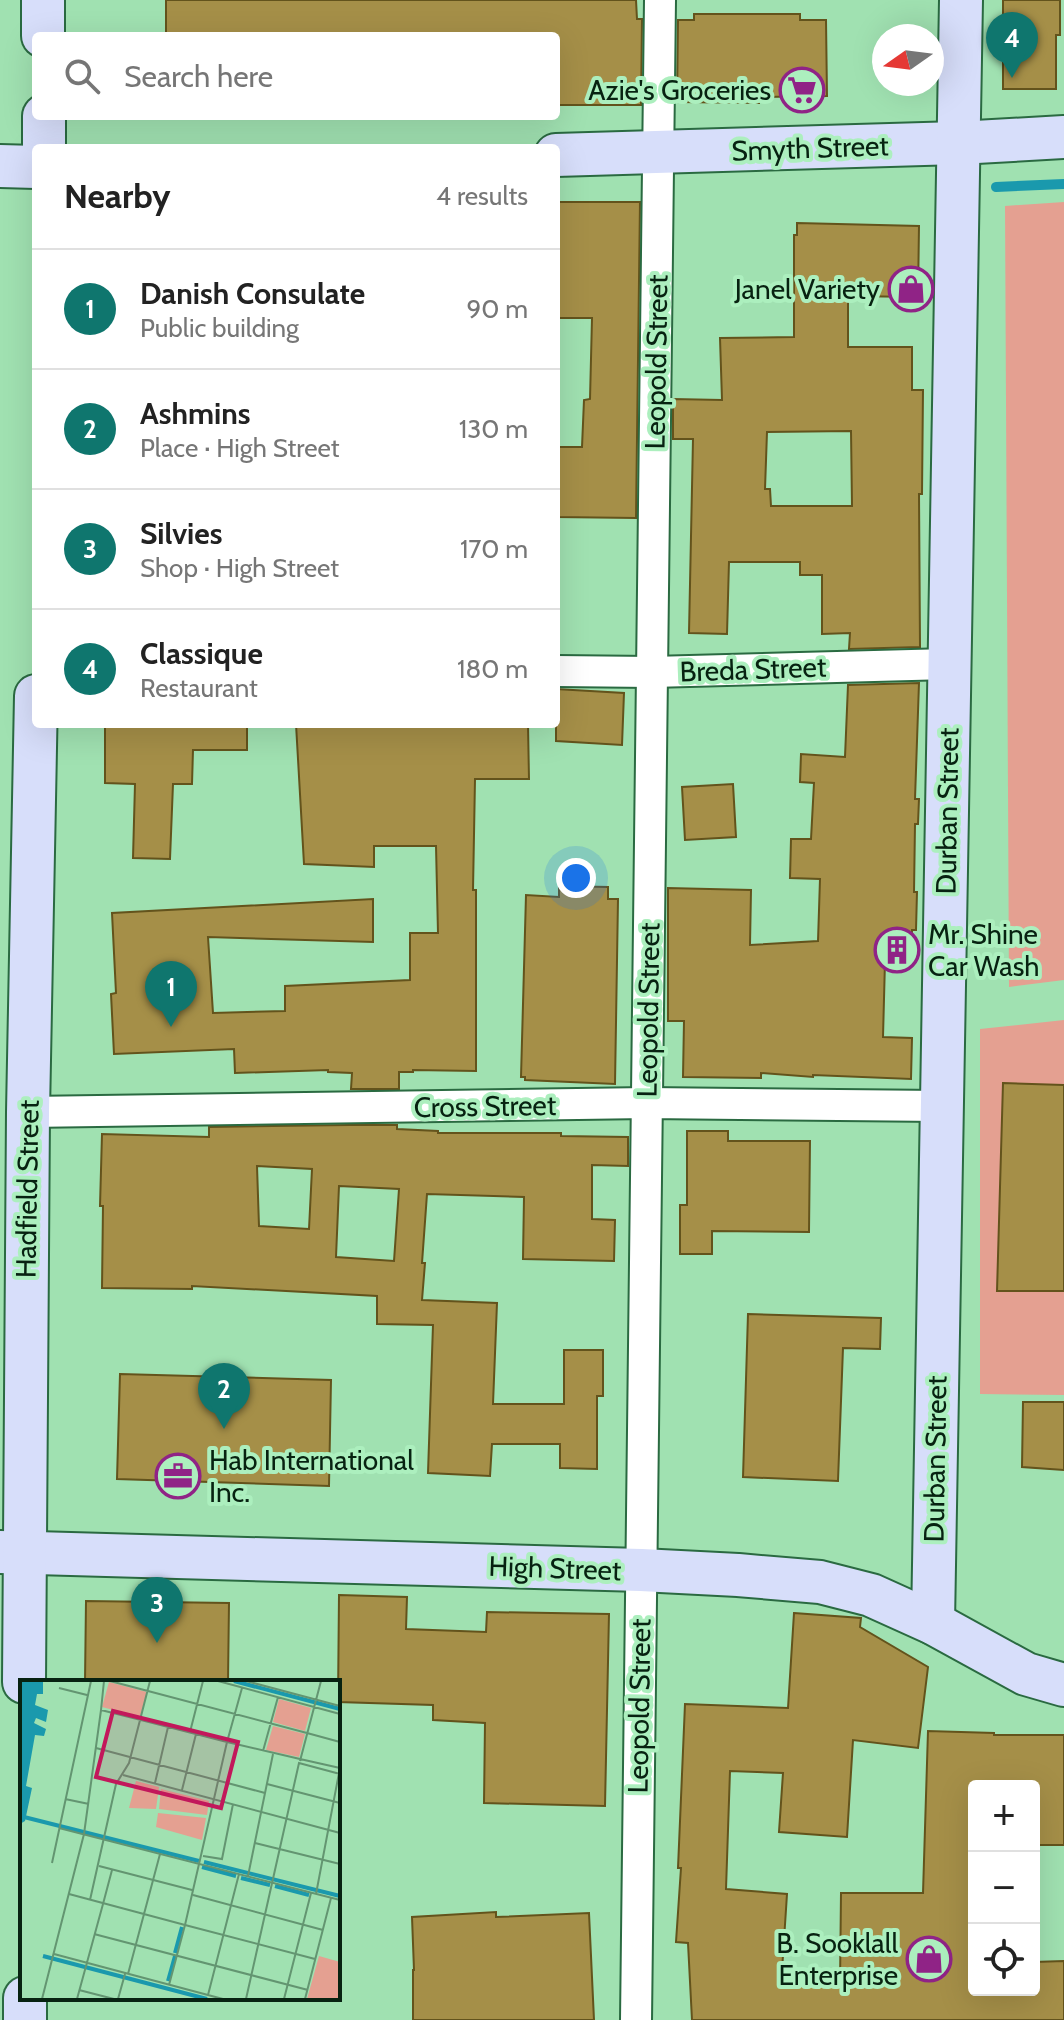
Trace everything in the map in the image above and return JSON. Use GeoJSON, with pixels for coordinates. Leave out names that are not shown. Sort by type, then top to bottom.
{"type":"FeatureCollection","features":[{"type":"Feature","properties":{"kind":"street"},"geometry":{"type":"LineString","coordinates":[[43,0],[43,32]]}},
{"type":"Feature","properties":{"kind":"street","name":"Leopold Street"},"geometry":{"type":"LineString","coordinates":[[636,2020],[660,0]]}},
{"type":"Feature","properties":{"kind":"street","name":"Durban Street"},"geometry":{"type":"LineString","coordinates":[[933,1623],[961,0]]}},
{"type":"Feature","properties":{"kind":"street"},"geometry":{"type":"LineString","coordinates":[[44,120],[44,144]]}},
{"type":"Feature","properties":{"kind":"street","name":"Smyth Street"},"geometry":{"type":"LineString","coordinates":[[560,155],[1064,137]]}},
{"type":"Feature","properties":{"kind":"street"},"geometry":{"type":"LineString","coordinates":[[0,166],[32,167]]}},
{"type":"Feature","properties":{"kind":"street","name":"Breda Street"},"geometry":{"type":"LineString","coordinates":[[560,671],[652,672],[949,664]]}},
{"type":"Feature","properties":{"kind":"street","name":"Hadfield Street"},"geometry":{"type":"LineString","coordinates":[[24,1680],[12,1552],[28,1112],[17,766],[32,711]]}},
{"type":"Feature","properties":{"kind":"street","name":"Cross Street"},"geometry":{"type":"LineString","coordinates":[[28,1112],[647,1103],[941,1106]]}},
{"type":"Feature","properties":{"kind":"street","name":"High Street"},"geometry":{"type":"LineString","coordinates":[[12,1552],[641,1570],[820,1582],[871,1595],[933,1623],[1026,1674],[1064,1685]]}},
{"type":"Feature","properties":{"kind":"shaded area"},"geometry":{"type":"Polygon","coordinates":[[[1064,202],[1064,980],[1009,987],[1005,206],[1064,202]]]}},
{"type":"Feature","properties":{"kind":"shaded area"},"geometry":{"type":"Polygon","coordinates":[[[1064,1020],[1064,1395],[980,1394],[980,1029],[1064,1020]]]}},
{"type":"Feature","properties":{"kind":"building"},"geometry":{"type":"Polygon","coordinates":[[[166,0],[636,0],[637,19],[642,19],[641,105],[560,105],[560,32],[166,32],[166,0]]]}},
{"type":"Feature","properties":{"kind":"building"},"geometry":{"type":"Polygon","coordinates":[[[1003,0],[1060,0],[1060,35],[1056,35],[1056,89],[1003,89],[1003,0]]]}},
{"type":"Feature","properties":{"kind":"building"},"geometry":{"type":"Polygon","coordinates":[[[694,14],[800,14],[800,20],[826,20],[827,96],[759,97],[759,103],[677,102],[678,20],[694,20],[694,14]]]}},
{"type":"Feature","properties":{"kind":"building"},"geometry":{"type":"Polygon","coordinates":[[[560,202],[640,202],[636,518],[560,517],[560,447],[582,447],[584,400],[590,399],[592,318],[560,318],[560,202]]]}},
{"type":"Feature","properties":{"kind":"building"},"geometry":{"type":"Polygon","coordinates":[[[797,223],[919,226],[918,297],[848,296],[848,347],[912,347],[912,390],[923,390],[922,494],[919,494],[920,647],[849,649],[850,633],[822,634],[822,575],[800,575],[800,562],[729,562],[727,634],[689,633],[693,439],[673,439],[673,399],[722,400],[720,338],[794,337],[794,235],[797,235],[797,223]],[[851,431],[767,432],[765,489],[770,489],[771,506],[852,506],[851,431]]]}},
{"type":"Feature","properties":{"kind":"building"},"geometry":{"type":"Polygon","coordinates":[[[919,683],[915,799],[919,799],[918,824],[915,824],[916,930],[912,930],[911,962],[885,961],[883,1037],[912,1038],[911,1079],[761,1073],[761,1078],[683,1077],[684,1021],[668,1021],[668,888],[751,890],[750,945],[818,941],[820,879],[790,878],[791,839],[811,839],[814,783],[800,782],[801,754],[845,757],[848,685],[919,683]]]}},
{"type":"Feature","properties":{"kind":"building"},"geometry":{"type":"Polygon","coordinates":[[[560,689],[624,693],[622,745],[556,741],[556,728],[560,728],[560,689]]]}},
{"type":"Feature","properties":{"kind":"building"},"geometry":{"type":"Polygon","coordinates":[[[105,728],[247,728],[247,750],[193,750],[192,784],[173,784],[170,859],[133,858],[135,784],[105,783],[105,728]]]}},
{"type":"Feature","properties":{"kind":"building"},"geometry":{"type":"Polygon","coordinates":[[[296,728],[528,728],[529,779],[475,779],[476,1071],[399,1072],[399,1089],[351,1089],[352,1073],[328,1070],[235,1073],[234,1049],[114,1054],[111,994],[116,993],[112,913],[373,899],[373,942],[208,937],[213,1013],[285,1011],[285,986],[410,980],[410,933],[438,933],[436,846],[374,846],[374,867],[304,864],[296,728]]]}},
{"type":"Feature","properties":{"kind":"building"},"geometry":{"type":"Polygon","coordinates":[[[733,784],[736,837],[685,840],[682,787],[733,784]]]}},
{"type":"Feature","properties":{"kind":"building"},"geometry":{"type":"Polygon","coordinates":[[[559,886],[608,887],[608,899],[618,899],[615,1084],[525,1080],[521,1077],[526,895],[559,897],[559,886]]]}},
{"type":"Feature","properties":{"kind":"building"},"geometry":{"type":"Polygon","coordinates":[[[1003,1083],[1064,1085],[1064,1291],[997,1291],[1003,1083]]]}},
{"type":"Feature","properties":{"kind":"building"},"geometry":{"type":"Polygon","coordinates":[[[397,1125],[397,1129],[438,1133],[561,1133],[561,1136],[628,1137],[628,1166],[592,1165],[592,1219],[615,1220],[614,1261],[523,1259],[524,1197],[427,1194],[422,1300],[497,1303],[493,1404],[564,1404],[564,1350],[603,1350],[603,1396],[597,1396],[597,1469],[560,1468],[560,1444],[492,1444],[490,1476],[428,1473],[433,1325],[377,1324],[377,1296],[192,1286],[192,1289],[102,1288],[102,1134],[209,1137],[209,1127],[397,1125]],[[257,1166],[259,1226],[309,1229],[312,1169],[257,1166]],[[339,1186],[336,1257],[394,1261],[399,1189],[339,1186]]]}},
{"type":"Feature","properties":{"kind":"building"},"geometry":{"type":"Polygon","coordinates":[[[687,1131],[728,1131],[728,1141],[810,1141],[809,1232],[712,1231],[712,1254],[680,1254],[680,1205],[687,1205],[687,1131]]]}},
{"type":"Feature","properties":{"kind":"building"},"geometry":{"type":"Polygon","coordinates":[[[748,1314],[881,1318],[880,1349],[843,1348],[838,1481],[743,1477],[748,1314]]]}},
{"type":"Feature","properties":{"kind":"building"},"geometry":{"type":"Polygon","coordinates":[[[120,1374],[331,1380],[329,1486],[117,1479],[120,1374]]]}},
{"type":"Feature","properties":{"kind":"building"},"geometry":{"type":"Polygon","coordinates":[[[1023,1402],[1064,1402],[1064,1470],[1022,1467],[1023,1402]]]}},
{"type":"Feature","properties":{"kind":"building"},"geometry":{"type":"Polygon","coordinates":[[[339,1595],[407,1597],[406,1629],[486,1632],[487,1612],[609,1614],[605,1806],[484,1803],[485,1723],[433,1720],[433,1705],[340,1702],[339,1595]]]}},
{"type":"Feature","properties":{"kind":"building"},"geometry":{"type":"Polygon","coordinates":[[[86,1601],[229,1603],[228,1680],[85,1680],[86,1601]]]}},
{"type":"Feature","properties":{"kind":"building"},"geometry":{"type":"Polygon","coordinates":[[[794,1613],[861,1618],[860,1627],[928,1667],[918,1748],[853,1740],[847,1837],[779,1832],[783,1773],[730,1771],[726,1889],[787,1894],[781,1986],[840,1985],[841,1893],[923,1893],[928,1731],[1064,1735],[1064,1845],[1040,1845],[1040,1780],[968,1780],[968,1996],[1040,1996],[1040,1962],[1064,1961],[1064,2020],[692,2020],[688,1943],[676,1942],[685,1704],[788,1708],[794,1613]]]}},
{"type":"Feature","properties":{"kind":"building"},"geometry":{"type":"Polygon","coordinates":[[[496,1912],[496,1917],[589,1913],[594,2020],[413,2020],[412,1917],[496,1912]]]}},
{"type":"Feature","properties":{"kind":"waterway"},"geometry":{"type":"LineString","coordinates":[[996,187],[1064,184]]}},
{"type":"Feature","properties":{"kind":"place","name":"Classique"},"geometry":{"type":"Point","coordinates":[1012,78]}},
{"type":"Feature","properties":{"kind":"place","name":"Azie's Groceries"},"geometry":{"type":"Point","coordinates":[802,90]}},
{"type":"Feature","properties":{"kind":"place","name":"Janel Variety"},"geometry":{"type":"Point","coordinates":[911,289]}},
{"type":"Feature","properties":{"kind":"place","name":"Mr. Shine Car Wash"},"geometry":{"type":"Point","coordinates":[897,950]}},
{"type":"Feature","properties":{"kind":"place","name":"Danish Consulate"},"geometry":{"type":"Point","coordinates":[171,1027]}},
{"type":"Feature","properties":{"kind":"place","name":"Ashmins"},"geometry":{"type":"Point","coordinates":[224,1429]}},
{"type":"Feature","properties":{"kind":"place","name":"Hab International Inc."},"geometry":{"type":"Point","coordinates":[178,1476]}},
{"type":"Feature","properties":{"kind":"place","name":"Silvies"},"geometry":{"type":"Point","coordinates":[157,1643]}},
{"type":"Feature","properties":{"kind":"place","name":"B. Sooklall Enterprise"},"geometry":{"type":"Point","coordinates":[929,1959]}}]}
